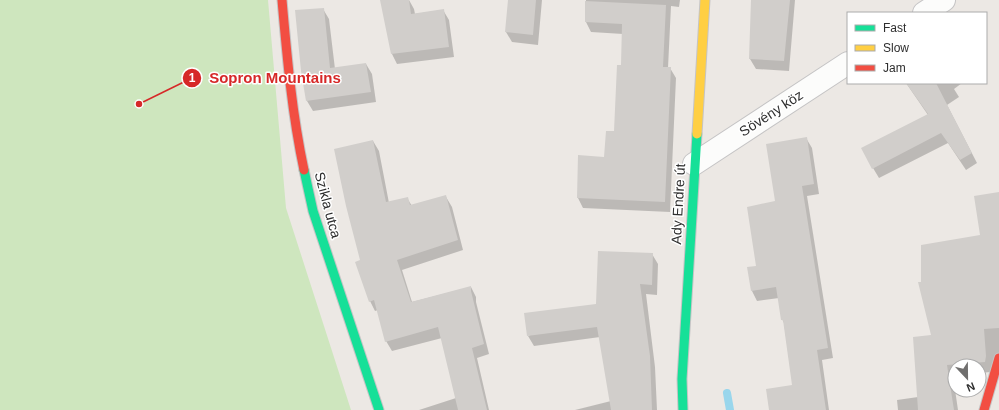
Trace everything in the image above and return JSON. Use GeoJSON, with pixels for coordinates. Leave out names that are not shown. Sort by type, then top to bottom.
{"type":"FeatureCollection","features":[{"type":"Feature","properties":{"kind":"street","name":"Szikla utca"},"geometry":{"type":"LineString","coordinates":[[282,0],[289,76],[298,143],[313,211],[379,410]]}},
{"type":"Feature","properties":{"kind":"street","name":"Ady Endre út"},"geometry":{"type":"LineString","coordinates":[[683,410],[682,379],[705,0]]}},
{"type":"Feature","properties":{"kind":"street"},"geometry":{"type":"LineString","coordinates":[[926,12],[944,0]]}},
{"type":"Feature","properties":{"kind":"street","name":"Sövény köz"},"geometry":{"type":"LineString","coordinates":[[694,164],[847,64]]}},
{"type":"Feature","properties":{"kind":"street"},"geometry":{"type":"LineString","coordinates":[[984,410],[999,358]]}},
{"type":"Feature","properties":{"kind":"green space"},"geometry":{"type":"Polygon","coordinates":[[[0,0],[268,0],[286,208],[351,410],[0,410],[0,0]]]}},
{"type":"Feature","properties":{"kind":"building"},"geometry":{"type":"Polygon","coordinates":[[[380,0],[409,0],[411,14],[444,9],[449,47],[391,54],[380,0]]]}},
{"type":"Feature","properties":{"kind":"building"},"geometry":{"type":"Polygon","coordinates":[[[508,0],[536,0],[533,35],[505,32],[508,0]]]}},
{"type":"Feature","properties":{"kind":"building"},"geometry":{"type":"Polygon","coordinates":[[[751,0],[790,0],[784,61],[749,59],[751,0]]]}},
{"type":"Feature","properties":{"kind":"building"},"geometry":{"type":"Polygon","coordinates":[[[585,1],[666,5],[663,67],[671,67],[665,202],[577,198],[578,155],[604,157],[606,131],[614,131],[617,65],[621,65],[622,24],[585,22],[585,1]]]}},
{"type":"Feature","properties":{"kind":"building"},"geometry":{"type":"Polygon","coordinates":[[[324,8],[330,68],[366,63],[371,92],[306,101],[301,71],[295,10],[324,8]]]}},
{"type":"Feature","properties":{"kind":"building"},"geometry":{"type":"Polygon","coordinates":[[[907,84],[937,84],[972,153],[960,160],[941,133],[872,169],[861,148],[928,114],[907,84]]]}},
{"type":"Feature","properties":{"kind":"building"},"geometry":{"type":"Polygon","coordinates":[[[807,137],[814,184],[802,186],[828,348],[817,350],[826,410],[769,410],[766,389],[792,385],[783,320],[781,320],[776,287],[751,291],[747,267],[756,266],[747,207],[775,201],[766,144],[807,137]]]}},
{"type":"Feature","properties":{"kind":"building"},"geometry":{"type":"Polygon","coordinates":[[[373,140],[386,202],[408,197],[410,205],[446,195],[458,240],[397,260],[411,302],[471,286],[484,344],[472,348],[487,410],[458,410],[438,327],[385,342],[374,300],[369,302],[355,262],[360,260],[346,206],[334,149],[373,140]]]}},
{"type":"Feature","properties":{"kind":"building"},"geometry":{"type":"Polygon","coordinates":[[[999,192],[999,328],[984,329],[986,358],[947,358],[947,398],[952,398],[954,410],[918,410],[913,337],[931,335],[918,282],[921,282],[921,245],[980,235],[974,196],[999,192]]]}},
{"type":"Feature","properties":{"kind":"building"},"geometry":{"type":"Polygon","coordinates":[[[598,251],[653,253],[652,285],[640,284],[650,356],[652,410],[611,410],[597,327],[527,336],[524,313],[596,304],[598,251]]]}},
{"type":"Feature","properties":{"kind":"waterway"},"geometry":{"type":"LineString","coordinates":[[727,393],[730,410]]}},
{"type":"Feature","properties":{"kind":"traffic: fast"},"geometry":{"type":"LineString","coordinates":[[683,410],[682,379],[697,134]]}},
{"type":"Feature","properties":{"kind":"traffic: fast"},"geometry":{"type":"LineString","coordinates":[[304,170],[313,211],[379,410]]}},
{"type":"Feature","properties":{"kind":"traffic: slow"},"geometry":{"type":"LineString","coordinates":[[697,134],[705,0]]}},
{"type":"Feature","properties":{"kind":"traffic: jam"},"geometry":{"type":"LineString","coordinates":[[282,0],[293,107],[304,170]]}},
{"type":"Feature","properties":{"kind":"traffic: jam"},"geometry":{"type":"LineString","coordinates":[[984,410],[999,358]]}},
{"type":"Feature","properties":{"kind":"place","name":"Sopron Mountains"},"geometry":{"type":"Point","coordinates":[139,104]}}]}
